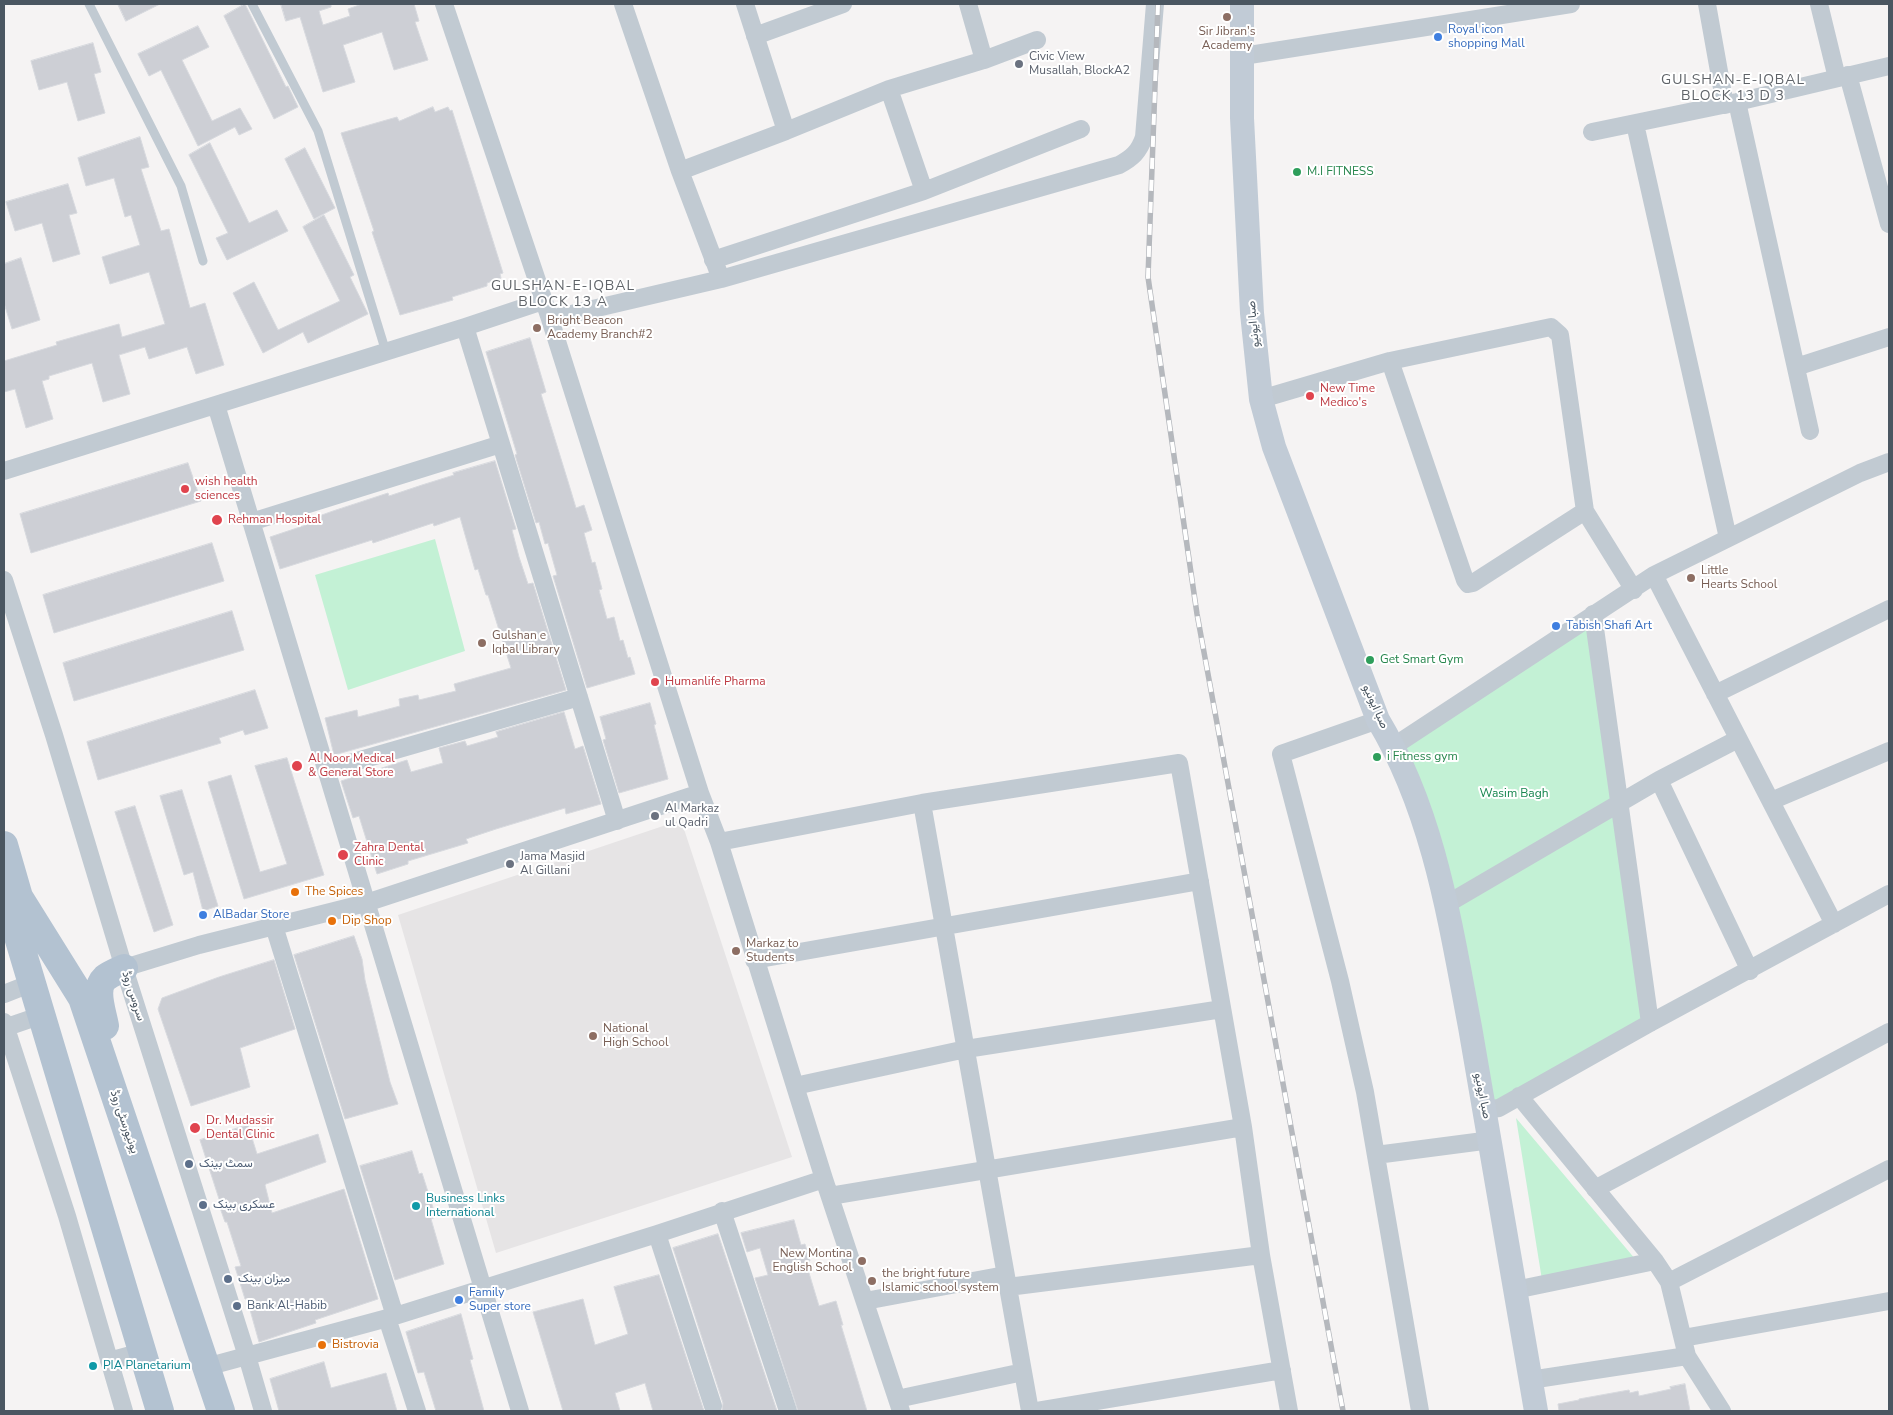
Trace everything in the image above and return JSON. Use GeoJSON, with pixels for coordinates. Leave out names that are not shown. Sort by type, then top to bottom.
{"type":"FeatureCollection","features":[{"type":"Feature","properties":{"kind":"main road","name":"صبا ایونیو"},"geometry":{"type":"LineString","coordinates":[[1242,4],[1242,118],[1252,313],[1261,399],[1274,447],[1378,720],[1394,746],[1424,822],[1447,904],[1491,1140],[1536,1411]]}},
{"type":"Feature","properties":{"kind":"main road","name":"یونیورسٹی روڈ"},"geometry":{"type":"LineString","coordinates":[[4,845],[19,897],[82,998],[221,1411]]}},
{"type":"Feature","properties":{"kind":"main road"},"geometry":{"type":"LineString","coordinates":[[4,889],[160,1411]]}},
{"type":"Feature","properties":{"kind":"main road"},"geometry":{"type":"LineString","coordinates":[[122,1116],[100,998],[100,987],[105,979],[124,968]]}},
{"type":"Feature","properties":{"kind":"street"},"geometry":{"type":"LineString","coordinates":[[444,4],[550,319],[700,794],[719,842],[794,1086],[899,1405],[1023,1372]]}},
{"type":"Feature","properties":{"kind":"street"},"geometry":{"type":"LineString","coordinates":[[623,4],[680,171],[721,279]]}},
{"type":"Feature","properties":{"kind":"street"},"geometry":{"type":"LineString","coordinates":[[745,4],[786,131]]}},
{"type":"Feature","properties":{"kind":"street"},"geometry":{"type":"LineString","coordinates":[[754,36],[843,4]]}},
{"type":"Feature","properties":{"kind":"street"},"geometry":{"type":"LineString","coordinates":[[968,4],[984,60]]}},
{"type":"Feature","properties":{"kind":"street"},"geometry":{"type":"LineString","coordinates":[[550,319],[721,279],[1102,170],[1131,159],[1139,150],[1144,137],[1155,4]]}},
{"type":"Feature","properties":{"kind":"street"},"geometry":{"type":"LineString","coordinates":[[1242,56],[1571,4]]}},
{"type":"Feature","properties":{"kind":"street"},"geometry":{"type":"LineString","coordinates":[[1707,4],[1810,431]]}},
{"type":"Feature","properties":{"kind":"street"},"geometry":{"type":"LineString","coordinates":[[1819,4],[1889,224]]}},
{"type":"Feature","properties":{"kind":"street"},"geometry":{"type":"LineString","coordinates":[[680,171],[889,89],[984,60],[1037,40]]}},
{"type":"Feature","properties":{"kind":"street"},"geometry":{"type":"LineString","coordinates":[[1592,132],[1731,103],[1889,66]]}},
{"type":"Feature","properties":{"kind":"street"},"geometry":{"type":"LineString","coordinates":[[889,89],[924,191]]}},
{"type":"Feature","properties":{"kind":"street"},"geometry":{"type":"LineString","coordinates":[[1635,124],[1728,538]]}},
{"type":"Feature","properties":{"kind":"street"},"geometry":{"type":"LineString","coordinates":[[714,260],[924,191],[1080,128]]}},
{"type":"Feature","properties":{"kind":"street"},"geometry":{"type":"LineString","coordinates":[[4,471],[543,301]]}},
{"type":"Feature","properties":{"kind":"street"},"geometry":{"type":"LineString","coordinates":[[1261,399],[1390,361],[1551,326],[1560,335],[1586,512],[1634,590]]}},
{"type":"Feature","properties":{"kind":"street"},"geometry":{"type":"LineString","coordinates":[[464,327],[617,821]]}},
{"type":"Feature","properties":{"kind":"street"},"geometry":{"type":"LineString","coordinates":[[1796,367],[1889,337]]}},
{"type":"Feature","properties":{"kind":"street"},"geometry":{"type":"LineString","coordinates":[[1390,361],[1465,580],[1468,584],[1473,583],[1586,512]]}},
{"type":"Feature","properties":{"kind":"street"},"geometry":{"type":"LineString","coordinates":[[216,405],[520,1411]]}},
{"type":"Feature","properties":{"kind":"street"},"geometry":{"type":"LineString","coordinates":[[251,522],[501,444]]}},
{"type":"Feature","properties":{"kind":"street"},"geometry":{"type":"LineString","coordinates":[[1394,746],[1593,614],[1654,576],[1860,473],[1889,462]]}},
{"type":"Feature","properties":{"kind":"street"},"geometry":{"type":"LineString","coordinates":[[1654,576],[1834,924]]}},
{"type":"Feature","properties":{"kind":"street","name":"سروس روڈ"},"geometry":{"type":"LineString","coordinates":[[4,580],[54,735],[124,968],[263,1411]]}},
{"type":"Feature","properties":{"kind":"street"},"geometry":{"type":"LineString","coordinates":[[1715,694],[1889,609]]}},
{"type":"Feature","properties":{"kind":"street"},"geometry":{"type":"LineString","coordinates":[[1593,614],[1650,1023]]}},
{"type":"Feature","properties":{"kind":"street"},"geometry":{"type":"LineString","coordinates":[[326,770],[579,697]]}},
{"type":"Feature","properties":{"kind":"street"},"geometry":{"type":"LineString","coordinates":[[1378,720],[1281,754],[1340,981],[1365,1092],[1420,1411]]}},
{"type":"Feature","properties":{"kind":"street"},"geometry":{"type":"LineString","coordinates":[[1447,904],[1659,780],[1738,739]]}},
{"type":"Feature","properties":{"kind":"street"},"geometry":{"type":"LineString","coordinates":[[1771,802],[1889,751]]}},
{"type":"Feature","properties":{"kind":"street"},"geometry":{"type":"LineString","coordinates":[[719,842],[922,803],[1179,763],[1243,1127],[1261,1254],[1289,1411]]}},
{"type":"Feature","properties":{"kind":"street"},"geometry":{"type":"LineString","coordinates":[[1659,780],[1750,971]]}},
{"type":"Feature","properties":{"kind":"street"},"geometry":{"type":"LineString","coordinates":[[124,968],[200,945],[366,903],[700,794]]}},
{"type":"Feature","properties":{"kind":"street"},"geometry":{"type":"LineString","coordinates":[[922,803],[1030,1411]]}},
{"type":"Feature","properties":{"kind":"street"},"geometry":{"type":"LineString","coordinates":[[754,960],[1200,881]]}},
{"type":"Feature","properties":{"kind":"street"},"geometry":{"type":"LineString","coordinates":[[1485,1110],[1498,1108],[1650,1023],[1750,971],[1889,894]]}},
{"type":"Feature","properties":{"kind":"street"},"geometry":{"type":"LineString","coordinates":[[274,926],[391,1317],[417,1411]]}},
{"type":"Feature","properties":{"kind":"street"},"geometry":{"type":"LineString","coordinates":[[4,994],[32,983]]}},
{"type":"Feature","properties":{"kind":"street"},"geometry":{"type":"LineString","coordinates":[[794,1086],[966,1050],[1222,1009]]}},
{"type":"Feature","properties":{"kind":"street"},"geometry":{"type":"LineString","coordinates":[[42,1015],[4,1026],[67,1216],[124,1411]]}},
{"type":"Feature","properties":{"kind":"street"},"geometry":{"type":"LineString","coordinates":[[1594,1189],[1889,1032]]}},
{"type":"Feature","properties":{"kind":"street"},"geometry":{"type":"LineString","coordinates":[[1519,1096],[1594,1189],[1655,1260],[1669,1282],[1687,1356],[1722,1411]]}},
{"type":"Feature","properties":{"kind":"street"},"geometry":{"type":"LineString","coordinates":[[830,1196],[1243,1127]]}},
{"type":"Feature","properties":{"kind":"street"},"geometry":{"type":"LineString","coordinates":[[1376,1155],[1491,1140]]}},
{"type":"Feature","properties":{"kind":"street"},"geometry":{"type":"LineString","coordinates":[[1669,1282],[1889,1168]]}},
{"type":"Feature","properties":{"kind":"street"},"geometry":{"type":"LineString","coordinates":[[206,1367],[391,1317],[657,1234],[824,1179]]}},
{"type":"Feature","properties":{"kind":"street"},"geometry":{"type":"LineString","coordinates":[[722,1212],[788,1411]]}},
{"type":"Feature","properties":{"kind":"street"},"geometry":{"type":"LineString","coordinates":[[657,1234],[713,1406]]}},
{"type":"Feature","properties":{"kind":"street"},"geometry":{"type":"LineString","coordinates":[[865,1301],[1006,1281],[1261,1254]]}},
{"type":"Feature","properties":{"kind":"street"},"geometry":{"type":"LineString","coordinates":[[1515,1290],[1655,1260]]}},
{"type":"Feature","properties":{"kind":"street"},"geometry":{"type":"LineString","coordinates":[[1682,1338],[1889,1301]]}},
{"type":"Feature","properties":{"kind":"street"},"geometry":{"type":"LineString","coordinates":[[109,1360],[142,1352]]}},
{"type":"Feature","properties":{"kind":"street"},"geometry":{"type":"LineString","coordinates":[[1530,1380],[1687,1356]]}},
{"type":"Feature","properties":{"kind":"street"},"geometry":{"type":"LineString","coordinates":[[1037,1411],[1282,1370]]}},
{"type":"Feature","properties":{"kind":"lane"},"geometry":{"type":"LineString","coordinates":[[89,4],[181,186],[203,260]]}},
{"type":"Feature","properties":{"kind":"lane"},"geometry":{"type":"LineString","coordinates":[[252,4],[318,131],[386,352]]}},
{"type":"Feature","properties":{"kind":"shaded area","name":"National High School"},"geometry":{"type":"Polygon","coordinates":[[[681,820],[792,1157],[496,1253],[398,915],[681,820]]]}},
{"type":"Feature","properties":{"kind":"green space"},"geometry":{"type":"Polygon","coordinates":[[[435,539],[465,651],[348,690],[315,575],[435,539]]]}},
{"type":"Feature","properties":{"kind":"green space","name":"Wasim Bagh"},"geometry":{"type":"Polygon","coordinates":[[[1593,614],[1650,1023],[1485,1110],[1447,904],[1396,752],[1593,614]]]}},
{"type":"Feature","properties":{"kind":"green space"},"geometry":{"type":"Polygon","coordinates":[[[1516,1118],[1636,1260],[1542,1280],[1516,1118]]]}},
{"type":"Feature","properties":{"kind":"building"},"geometry":{"type":"Polygon","coordinates":[[[118,4],[160,4],[126,21],[118,4]]]}},
{"type":"Feature","properties":{"kind":"building"},"geometry":{"type":"Polygon","coordinates":[[[245,4],[286,87],[288,86],[298,107],[274,119],[224,16],[245,4]]]}},
{"type":"Feature","properties":{"kind":"building"},"geometry":{"type":"Polygon","coordinates":[[[281,4],[331,4],[331,7],[319,11],[323,25],[350,16],[348,9],[362,4],[414,4],[419,21],[415,22],[428,60],[394,70],[382,32],[343,45],[355,82],[323,92],[300,17],[286,21],[281,4]]]}},
{"type":"Feature","properties":{"kind":"building"},"geometry":{"type":"Polygon","coordinates":[[[198,26],[209,47],[182,60],[212,121],[240,108],[252,129],[239,135],[235,127],[198,146],[161,70],[149,76],[138,54],[198,26]]]}},
{"type":"Feature","properties":{"kind":"building"},"geometry":{"type":"Polygon","coordinates":[[[93,43],[101,72],[94,74],[105,113],[78,121],[67,82],[39,90],[31,61],[93,43]]]}},
{"type":"Feature","properties":{"kind":"building"},"geometry":{"type":"Polygon","coordinates":[[[433,107],[435,112],[448,107],[450,111],[452,110],[503,273],[500,274],[501,278],[487,283],[487,286],[452,297],[453,300],[400,315],[341,133],[397,117],[399,121],[433,107]]]}},
{"type":"Feature","properties":{"kind":"building"},"geometry":{"type":"Polygon","coordinates":[[[140,137],[149,167],[141,169],[161,231],[169,229],[190,308],[205,303],[224,365],[196,374],[187,347],[149,359],[145,347],[119,355],[130,394],[103,402],[92,363],[49,376],[49,379],[42,381],[53,419],[26,428],[15,389],[4,392],[4,361],[57,345],[56,342],[119,324],[122,337],[165,324],[149,272],[110,284],[102,257],[140,245],[131,215],[125,217],[114,178],[86,186],[78,158],[140,137]]]}},
{"type":"Feature","properties":{"kind":"building"},"geometry":{"type":"Polygon","coordinates":[[[210,143],[249,223],[277,210],[288,231],[227,260],[216,238],[228,233],[189,155],[210,143]]]}},
{"type":"Feature","properties":{"kind":"building"},"geometry":{"type":"Polygon","coordinates":[[[305,148],[335,208],[314,219],[285,159],[305,148]]]}},
{"type":"Feature","properties":{"kind":"building"},"geometry":{"type":"Polygon","coordinates":[[[68,184],[77,213],[69,215],[80,254],[53,262],[42,223],[15,231],[6,202],[68,184]]]}},
{"type":"Feature","properties":{"kind":"building"},"geometry":{"type":"Polygon","coordinates":[[[324,215],[354,275],[350,277],[368,314],[308,343],[303,332],[263,353],[233,293],[254,282],[278,330],[340,301],[303,227],[324,215]]]}},
{"type":"Feature","properties":{"kind":"building"},"geometry":{"type":"Polygon","coordinates":[[[21,258],[40,320],[12,329],[4,303],[4,264],[21,258]]]}},
{"type":"Feature","properties":{"kind":"building"},"geometry":{"type":"Polygon","coordinates":[[[530,338],[546,392],[541,394],[576,508],[584,505],[592,530],[584,533],[592,563],[595,562],[602,589],[599,590],[607,619],[614,617],[620,641],[623,640],[635,674],[587,688],[553,576],[557,575],[548,543],[545,544],[539,522],[536,523],[486,352],[530,338]]]}},
{"type":"Feature","properties":{"kind":"building"},"geometry":{"type":"Polygon","coordinates":[[[495,461],[516,529],[512,530],[519,557],[528,584],[533,583],[566,690],[334,755],[325,718],[357,710],[358,717],[400,706],[399,699],[418,695],[419,700],[456,691],[454,684],[511,668],[488,595],[486,595],[478,569],[475,570],[460,517],[434,526],[433,523],[373,543],[372,540],[280,569],[270,537],[306,525],[305,521],[333,511],[388,493],[389,496],[454,475],[453,473],[495,461]]]}},
{"type":"Feature","properties":{"kind":"building"},"geometry":{"type":"Polygon","coordinates":[[[188,463],[201,501],[31,553],[20,514],[188,463]]]}},
{"type":"Feature","properties":{"kind":"building"},"geometry":{"type":"Polygon","coordinates":[[[212,543],[224,581],[54,633],[43,595],[212,543]]]}},
{"type":"Feature","properties":{"kind":"building"},"geometry":{"type":"Polygon","coordinates":[[[232,611],[244,650],[74,701],[63,663],[232,611]]]}},
{"type":"Feature","properties":{"kind":"building"},"geometry":{"type":"Polygon","coordinates":[[[255,690],[268,728],[245,735],[243,730],[219,738],[221,743],[98,780],[87,742],[255,690]]]}},
{"type":"Feature","properties":{"kind":"building"},"geometry":{"type":"Polygon","coordinates":[[[650,703],[668,779],[619,793],[603,740],[606,739],[600,717],[650,703]]]}},
{"type":"Feature","properties":{"kind":"building"},"geometry":{"type":"Polygon","coordinates":[[[564,712],[575,749],[583,746],[601,804],[566,814],[565,808],[496,829],[466,839],[468,843],[408,861],[408,864],[377,874],[359,816],[353,818],[341,781],[407,760],[411,772],[443,763],[439,748],[465,741],[467,746],[498,737],[496,732],[564,712]]]}},
{"type":"Feature","properties":{"kind":"building"},"geometry":{"type":"Polygon","coordinates":[[[287,758],[324,875],[244,899],[208,782],[231,775],[260,872],[287,864],[255,766],[287,758]]]}},
{"type":"Feature","properties":{"kind":"building"},"geometry":{"type":"Polygon","coordinates":[[[182,790],[218,906],[203,911],[193,872],[184,875],[160,796],[182,790]]]}},
{"type":"Feature","properties":{"kind":"building"},"geometry":{"type":"Polygon","coordinates":[[[135,806],[173,925],[154,932],[115,812],[135,806]]]}},
{"type":"Feature","properties":{"kind":"building"},"geometry":{"type":"Polygon","coordinates":[[[354,936],[362,959],[365,980],[390,1082],[398,1104],[345,1119],[294,955],[354,936]]]}},
{"type":"Feature","properties":{"kind":"building"},"geometry":{"type":"Polygon","coordinates":[[[274,960],[295,1029],[240,1048],[250,1087],[191,1106],[158,1009],[162,998],[219,977],[274,960]]]}},
{"type":"Feature","properties":{"kind":"building"},"geometry":{"type":"Polygon","coordinates":[[[248,1125],[257,1154],[318,1134],[326,1162],[266,1184],[272,1213],[344,1189],[378,1299],[315,1320],[316,1323],[259,1342],[247,1299],[245,1299],[235,1267],[241,1266],[227,1222],[225,1222],[218,1202],[220,1202],[200,1140],[248,1125]]]}},
{"type":"Feature","properties":{"kind":"building"},"geometry":{"type":"Polygon","coordinates":[[[412,1151],[419,1174],[422,1173],[436,1217],[431,1219],[444,1264],[395,1280],[360,1166],[412,1151]]]}},
{"type":"Feature","properties":{"kind":"building"},"geometry":{"type":"Polygon","coordinates":[[[794,1220],[801,1245],[805,1244],[810,1261],[806,1263],[819,1306],[836,1301],[843,1325],[841,1325],[867,1411],[798,1411],[755,1278],[768,1275],[760,1248],[747,1252],[741,1233],[794,1220]]]}},
{"type":"Feature","properties":{"kind":"building"},"geometry":{"type":"Polygon","coordinates":[[[718,1234],[777,1411],[722,1411],[723,1403],[673,1248],[718,1234]]]}},
{"type":"Feature","properties":{"kind":"building"},"geometry":{"type":"Polygon","coordinates":[[[659,1275],[704,1411],[653,1411],[645,1383],[615,1393],[620,1411],[563,1411],[533,1312],[583,1299],[595,1345],[628,1334],[614,1287],[659,1275]]]}},
{"type":"Feature","properties":{"kind":"building"},"geometry":{"type":"Polygon","coordinates":[[[461,1314],[473,1359],[470,1360],[484,1411],[436,1411],[424,1372],[418,1373],[406,1332],[461,1314]]]}},
{"type":"Feature","properties":{"kind":"building"},"geometry":{"type":"Polygon","coordinates":[[[324,1362],[331,1388],[386,1373],[397,1411],[279,1411],[270,1379],[324,1362]]]}},
{"type":"Feature","properties":{"kind":"building"},"geometry":{"type":"Polygon","coordinates":[[[1685,1384],[1690,1411],[1559,1411],[1558,1404],[1579,1399],[1629,1390],[1630,1393],[1638,1391],[1639,1396],[1685,1384]]]}},
{"type":"Feature","properties":{"kind":"railway"},"geometry":{"type":"LineString","coordinates":[[1158,4],[1148,277],[1197,614],[1343,1411]]}},
{"type":"Feature","properties":{"kind":"place","name":"Sir Jibran's Academy"},"geometry":{"type":"Point","coordinates":[1227,17]}},
{"type":"Feature","properties":{"kind":"place","name":"Royal icon shopping Mall"},"geometry":{"type":"Point","coordinates":[1438,37]}},
{"type":"Feature","properties":{"kind":"place","name":"Civic View Musallah, BlockA2"},"geometry":{"type":"Point","coordinates":[1019,64]}},
{"type":"Feature","properties":{"kind":"place","name":"M.I FITNESS"},"geometry":{"type":"Point","coordinates":[1297,172]}},
{"type":"Feature","properties":{"kind":"place","name":"Bright Beacon Academy Branch#2"},"geometry":{"type":"Point","coordinates":[537,328]}},
{"type":"Feature","properties":{"kind":"place","name":"New Time Medico's"},"geometry":{"type":"Point","coordinates":[1310,396]}},
{"type":"Feature","properties":{"kind":"place","name":"wish health sciences"},"geometry":{"type":"Point","coordinates":[185,489]}},
{"type":"Feature","properties":{"kind":"place","name":"Rehman Hospital"},"geometry":{"type":"Point","coordinates":[217,520]}},
{"type":"Feature","properties":{"kind":"place","name":"Little Hearts School"},"geometry":{"type":"Point","coordinates":[1691,578]}},
{"type":"Feature","properties":{"kind":"place","name":"Tabish Shafi Art"},"geometry":{"type":"Point","coordinates":[1556,626]}},
{"type":"Feature","properties":{"kind":"place","name":"Gulshan e Iqbal Library"},"geometry":{"type":"Point","coordinates":[482,643]}},
{"type":"Feature","properties":{"kind":"place","name":"Get Smart Gym"},"geometry":{"type":"Point","coordinates":[1370,660]}},
{"type":"Feature","properties":{"kind":"place","name":"Humanlife Pharma"},"geometry":{"type":"Point","coordinates":[655,682]}},
{"type":"Feature","properties":{"kind":"place","name":"i Fitness gym"},"geometry":{"type":"Point","coordinates":[1377,757]}},
{"type":"Feature","properties":{"kind":"place","name":"Al Noor Medical & General Store"},"geometry":{"type":"Point","coordinates":[297,766]}},
{"type":"Feature","properties":{"kind":"place","name":"Al Markaz ul Qadri"},"geometry":{"type":"Point","coordinates":[655,816]}},
{"type":"Feature","properties":{"kind":"place","name":"Zahra Dental Clinic"},"geometry":{"type":"Point","coordinates":[343,855]}},
{"type":"Feature","properties":{"kind":"place","name":"Jama Masjid Al Gillani"},"geometry":{"type":"Point","coordinates":[510,864]}},
{"type":"Feature","properties":{"kind":"place","name":"The Spices"},"geometry":{"type":"Point","coordinates":[295,892]}},
{"type":"Feature","properties":{"kind":"place","name":"AlBadar Store"},"geometry":{"type":"Point","coordinates":[203,915]}},
{"type":"Feature","properties":{"kind":"place","name":"Dip Shop"},"geometry":{"type":"Point","coordinates":[332,921]}},
{"type":"Feature","properties":{"kind":"place","name":"Markaz to Students"},"geometry":{"type":"Point","coordinates":[736,951]}},
{"type":"Feature","properties":{"kind":"place","name":"National High School"},"geometry":{"type":"Point","coordinates":[593,1036]}},
{"type":"Feature","properties":{"kind":"place","name":"Dr. Mudassir Dental Clinic"},"geometry":{"type":"Point","coordinates":[195,1128]}},
{"type":"Feature","properties":{"kind":"place","name":"سمٹ بینک"},"geometry":{"type":"Point","coordinates":[189,1164]}},
{"type":"Feature","properties":{"kind":"place","name":"عسکری بینک"},"geometry":{"type":"Point","coordinates":[203,1205]}},
{"type":"Feature","properties":{"kind":"place","name":"Business Links International"},"geometry":{"type":"Point","coordinates":[416,1206]}},
{"type":"Feature","properties":{"kind":"place","name":"New Montina English School"},"geometry":{"type":"Point","coordinates":[862,1261]}},
{"type":"Feature","properties":{"kind":"place","name":"میزان بینک"},"geometry":{"type":"Point","coordinates":[228,1279]}},
{"type":"Feature","properties":{"kind":"place","name":"the bright future Islamic school system"},"geometry":{"type":"Point","coordinates":[872,1281]}},
{"type":"Feature","properties":{"kind":"place","name":"Family Super store"},"geometry":{"type":"Point","coordinates":[459,1300]}},
{"type":"Feature","properties":{"kind":"place","name":"Bank Al-Habib"},"geometry":{"type":"Point","coordinates":[237,1306]}},
{"type":"Feature","properties":{"kind":"place","name":"Bistrovia"},"geometry":{"type":"Point","coordinates":[322,1345]}},
{"type":"Feature","properties":{"kind":"place","name":"PIA Planetarium"},"geometry":{"type":"Point","coordinates":[93,1366]}},
{"type":"Feature","properties":{"kind":"district","name":"GULSHAN-E-IQBAL BLOCK 13 D 3"},"geometry":{"type":"Point","coordinates":[1733,89]}},
{"type":"Feature","properties":{"kind":"district","name":"GULSHAN-E-IQBAL BLOCK 13 A"},"geometry":{"type":"Point","coordinates":[563,296]}}]}
